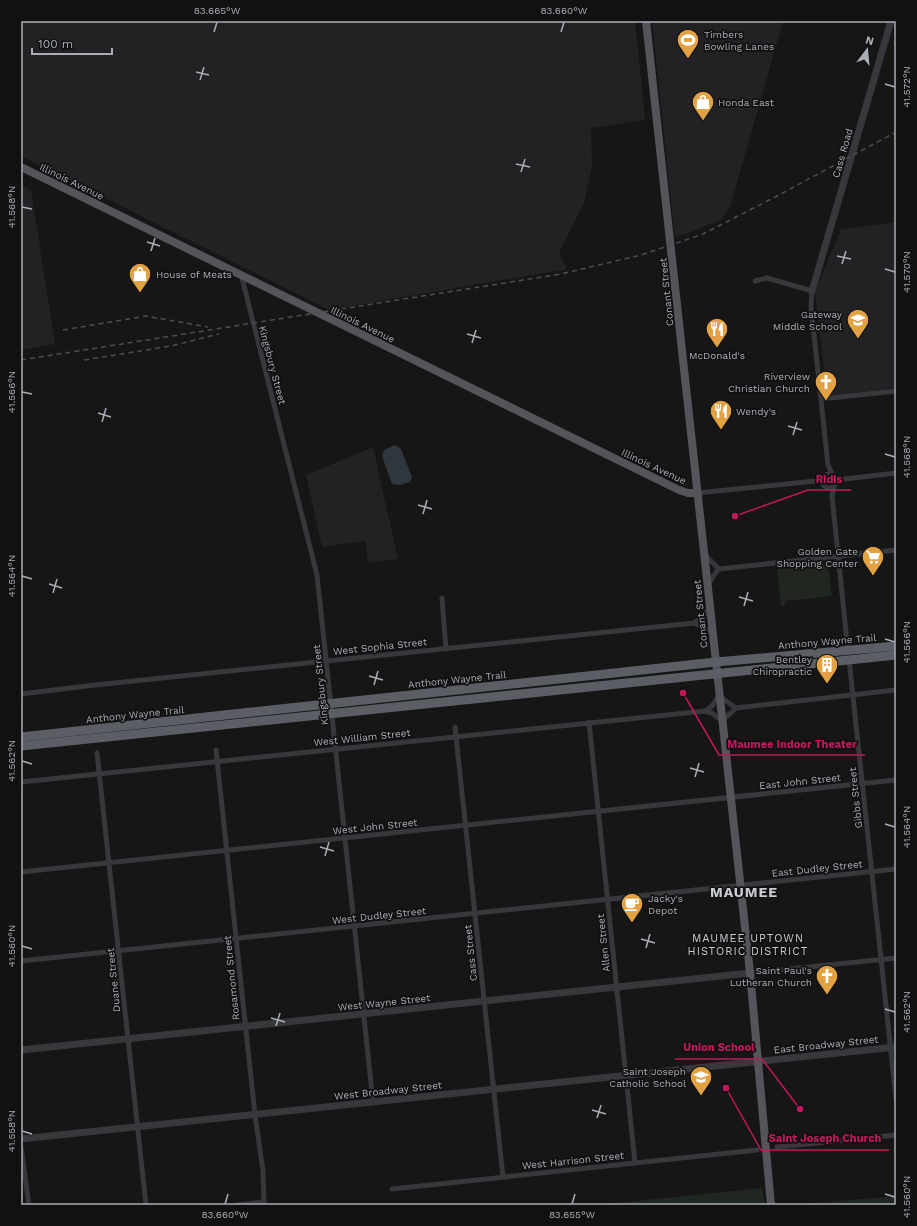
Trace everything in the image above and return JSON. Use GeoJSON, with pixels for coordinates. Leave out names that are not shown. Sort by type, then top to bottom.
{"type":"FeatureCollection","features":[{"type":"Feature","properties":{"kind":"highway","name":"Anthony Wayne Trail"},"geometry":{"type":"LineString","coordinates":[[21,737],[716,662],[896,646]]}},
{"type":"Feature","properties":{"kind":"highway","name":"Anthony Wayne Trail"},"geometry":{"type":"LineString","coordinates":[[21,746],[896,655]]}},
{"type":"Feature","properties":{"kind":"main road","name":"Conant Street"},"geometry":{"type":"LineString","coordinates":[[646,21],[750,973],[771,1205]]}},
{"type":"Feature","properties":{"kind":"main road","name":"Illinois Avenue"},"geometry":{"type":"LineString","coordinates":[[21,167],[679,490],[697,493]]}},
{"type":"Feature","properties":{"kind":"street","name":"Cass Road"},"geometry":{"type":"LineString","coordinates":[[812,291],[891,21]]}},
{"type":"Feature","properties":{"kind":"street","name":"Kingsbury Street"},"geometry":{"type":"LineString","coordinates":[[241,274],[317,575],[373,1102]]}},
{"type":"Feature","properties":{"kind":"street"},"geometry":{"type":"LineString","coordinates":[[755,281],[767,278],[812,291],[811,307],[828,464],[834,481]]}},
{"type":"Feature","properties":{"kind":"street"},"geometry":{"type":"LineString","coordinates":[[821,399],[896,391]]}},
{"type":"Feature","properties":{"kind":"street"},"geometry":{"type":"LineString","coordinates":[[824,486],[824,477],[828,464]]}},
{"type":"Feature","properties":{"kind":"street"},"geometry":{"type":"LineString","coordinates":[[824,486],[834,481],[845,479],[896,474]]}},
{"type":"Feature","properties":{"kind":"street"},"geometry":{"type":"LineString","coordinates":[[697,493],[815,481],[824,477],[834,481]]}},
{"type":"Feature","properties":{"kind":"street"},"geometry":{"type":"LineString","coordinates":[[815,481],[824,486],[832,496]]}},
{"type":"Feature","properties":{"kind":"street","name":"Gibbs Street"},"geometry":{"type":"LineString","coordinates":[[834,481],[832,496],[838,556],[881,959],[893,1047],[896,1099]]}},
{"type":"Feature","properties":{"kind":"street"},"geometry":{"type":"LineString","coordinates":[[707,586],[714,574],[719,569],[896,550]]}},
{"type":"Feature","properties":{"kind":"street"},"geometry":{"type":"LineString","coordinates":[[704,554],[719,569]]}},
{"type":"Feature","properties":{"kind":"street"},"geometry":{"type":"LineString","coordinates":[[442,598],[446,649]]}},
{"type":"Feature","properties":{"kind":"street"},"geometry":{"type":"LineString","coordinates":[[694,623],[701,619],[710,608]]}},
{"type":"Feature","properties":{"kind":"street"},"geometry":{"type":"LineString","coordinates":[[694,623],[704,627],[713,634]]}},
{"type":"Feature","properties":{"kind":"street","name":"West Sophia Street"},"geometry":{"type":"LineString","coordinates":[[21,694],[694,623]]}},
{"type":"Feature","properties":{"kind":"street"},"geometry":{"type":"LineString","coordinates":[[705,711],[712,713],[722,721],[736,708],[896,690]]}},
{"type":"Feature","properties":{"kind":"street"},"geometry":{"type":"LineString","coordinates":[[705,711],[712,706],[719,696],[736,708]]}},
{"type":"Feature","properties":{"kind":"street","name":"West William Street"},"geometry":{"type":"LineString","coordinates":[[21,782],[705,711]]}},
{"type":"Feature","properties":{"kind":"street","name":"Allen Street"},"geometry":{"type":"LineString","coordinates":[[589,722],[635,1163]]}},
{"type":"Feature","properties":{"kind":"street","name":"Cass Street"},"geometry":{"type":"LineString","coordinates":[[455,726],[503,1177]]}},
{"type":"Feature","properties":{"kind":"street","name":"Rosamond Street"},"geometry":{"type":"LineString","coordinates":[[216,750],[245,1026],[263,1171],[264,1204]]}},
{"type":"Feature","properties":{"kind":"street","name":"Duane Street"},"geometry":{"type":"LineString","coordinates":[[97,753],[146,1205]]}},
{"type":"Feature","properties":{"kind":"street","name":"East John Street"},"geometry":{"type":"LineString","coordinates":[[730,797],[896,780]]}},
{"type":"Feature","properties":{"kind":"street","name":"West John Street"},"geometry":{"type":"LineString","coordinates":[[21,872],[730,797]]}},
{"type":"Feature","properties":{"kind":"street","name":"East Dudley Street"},"geometry":{"type":"LineString","coordinates":[[740,886],[896,869]]}},
{"type":"Feature","properties":{"kind":"street","name":"West Dudley Street"},"geometry":{"type":"LineString","coordinates":[[21,961],[740,886]]}},
{"type":"Feature","properties":{"kind":"street"},"geometry":{"type":"LineString","coordinates":[[750,973],[896,958]]}},
{"type":"Feature","properties":{"kind":"street","name":"West Wayne Street"},"geometry":{"type":"LineString","coordinates":[[21,1050],[750,973]]}},
{"type":"Feature","properties":{"kind":"street","name":"East Broadway Street"},"geometry":{"type":"LineString","coordinates":[[758,1062],[893,1047]]}},
{"type":"Feature","properties":{"kind":"street","name":"West Broadway Street"},"geometry":{"type":"LineString","coordinates":[[21,1139],[138,1128],[493,1089],[758,1062]]}},
{"type":"Feature","properties":{"kind":"street"},"geometry":{"type":"LineString","coordinates":[[776,1147],[896,1135]]}},
{"type":"Feature","properties":{"kind":"street"},"geometry":{"type":"LineString","coordinates":[[21,1147],[28,1205]]}},
{"type":"Feature","properties":{"kind":"street","name":"West Harrison Street"},"geometry":{"type":"LineString","coordinates":[[392,1189],[757,1150]]}},
{"type":"Feature","properties":{"kind":"street"},"geometry":{"type":"LineString","coordinates":[[237,1205],[264,1204]]}},
{"type":"Feature","properties":{"kind":"shaded area"},"geometry":{"type":"Polygon","coordinates":[[[21,21],[635,21],[645,120],[591,128],[592,167],[584,203],[559,253],[567,269],[329,310],[21,156],[21,21]]]}},
{"type":"Feature","properties":{"kind":"shaded area"},"geometry":{"type":"Polygon","coordinates":[[[652,21],[783,21],[730,207],[721,220],[675,238],[652,21]]]}},
{"type":"Feature","properties":{"kind":"shaded area"},"geometry":{"type":"Polygon","coordinates":[[[21,185],[31,190],[55,344],[21,350],[21,185]]]}},
{"type":"Feature","properties":{"kind":"shaded area","name":"Gateway Middle School"},"geometry":{"type":"Polygon","coordinates":[[[896,222],[896,388],[827,396],[815,292],[841,229],[896,222]]]}},
{"type":"Feature","properties":{"kind":"shaded area"},"geometry":{"type":"Polygon","coordinates":[[[395,445],[401,449],[412,477],[410,482],[399,485],[392,484],[382,456],[384,450],[395,445]]]}},
{"type":"Feature","properties":{"kind":"shaded area"},"geometry":{"type":"Polygon","coordinates":[[[373,447],[398,559],[368,563],[365,541],[322,547],[306,475],[373,447]]]}},
{"type":"Feature","properties":{"kind":"shaded area"},"geometry":{"type":"Polygon","coordinates":[[[828,563],[832,596],[785,601],[785,605],[781,606],[777,569],[828,563]]]}},
{"type":"Feature","properties":{"kind":"shaded area"},"geometry":{"type":"Polygon","coordinates":[[[762,1188],[765,1205],[598,1205],[762,1188]]]}},
{"type":"Feature","properties":{"kind":"shaded area"},"geometry":{"type":"Polygon","coordinates":[[[896,1196],[896,1205],[794,1205],[896,1196]]]}},
{"type":"Feature","properties":{"kind":"railway"},"geometry":{"type":"LineString","coordinates":[[21,360],[561,274],[641,255],[703,234],[896,132]]}},
{"type":"Feature","properties":{"kind":"railway"},"geometry":{"type":"LineString","coordinates":[[63,330],[146,316],[208,327]]}},
{"type":"Feature","properties":{"kind":"railway"},"geometry":{"type":"LineString","coordinates":[[84,360],[171,346],[219,334]]}},
{"type":"Feature","properties":{"kind":"place","name":"Timbers Bowling Lanes"},"geometry":{"type":"Point","coordinates":[688,60]}},
{"type":"Feature","properties":{"kind":"place","name":"Honda East"},"geometry":{"type":"Point","coordinates":[703,122]}},
{"type":"Feature","properties":{"kind":"place","name":"House of Meats"},"geometry":{"type":"Point","coordinates":[140,294]}},
{"type":"Feature","properties":{"kind":"place","name":"Gateway Middle School"},"geometry":{"type":"Point","coordinates":[858,340]}},
{"type":"Feature","properties":{"kind":"place","name":"McDonald's"},"geometry":{"type":"Point","coordinates":[717,348]}},
{"type":"Feature","properties":{"kind":"place","name":"Riverview Christian Church"},"geometry":{"type":"Point","coordinates":[826,402]}},
{"type":"Feature","properties":{"kind":"place","name":"Wendy's"},"geometry":{"type":"Point","coordinates":[721,430]}},
{"type":"Feature","properties":{"kind":"place","name":"Ridis"},"geometry":{"type":"Point","coordinates":[735,516]}},
{"type":"Feature","properties":{"kind":"place","name":"Golden Gate Shopping Center"},"geometry":{"type":"Point","coordinates":[873,576]}},
{"type":"Feature","properties":{"kind":"place","name":"Bentley Chiropractic"},"geometry":{"type":"Point","coordinates":[827,684]}},
{"type":"Feature","properties":{"kind":"place","name":"Maumee Indoor Theater"},"geometry":{"type":"Point","coordinates":[683,693]}},
{"type":"Feature","properties":{"kind":"place","name":"Jacky's Depot"},"geometry":{"type":"Point","coordinates":[632,924]}},
{"type":"Feature","properties":{"kind":"place","name":"Saint Paul's Lutheran Church"},"geometry":{"type":"Point","coordinates":[827,996]}},
{"type":"Feature","properties":{"kind":"place","name":"Saint Joseph Church"},"geometry":{"type":"Point","coordinates":[726,1088]}},
{"type":"Feature","properties":{"kind":"place","name":"Saint Joseph Catholic School"},"geometry":{"type":"Point","coordinates":[701,1096]}},
{"type":"Feature","properties":{"kind":"place","name":"Union School"},"geometry":{"type":"Point","coordinates":[800,1109]}},
{"type":"Feature","properties":{"kind":"district","name":"MAUMEE"},"geometry":{"type":"Point","coordinates":[744,892]}},
{"type":"Feature","properties":{"kind":"district","name":"MAUMEE UPTOWN HISTORIC DISTRICT"},"geometry":{"type":"Point","coordinates":[748,944]}}]}
